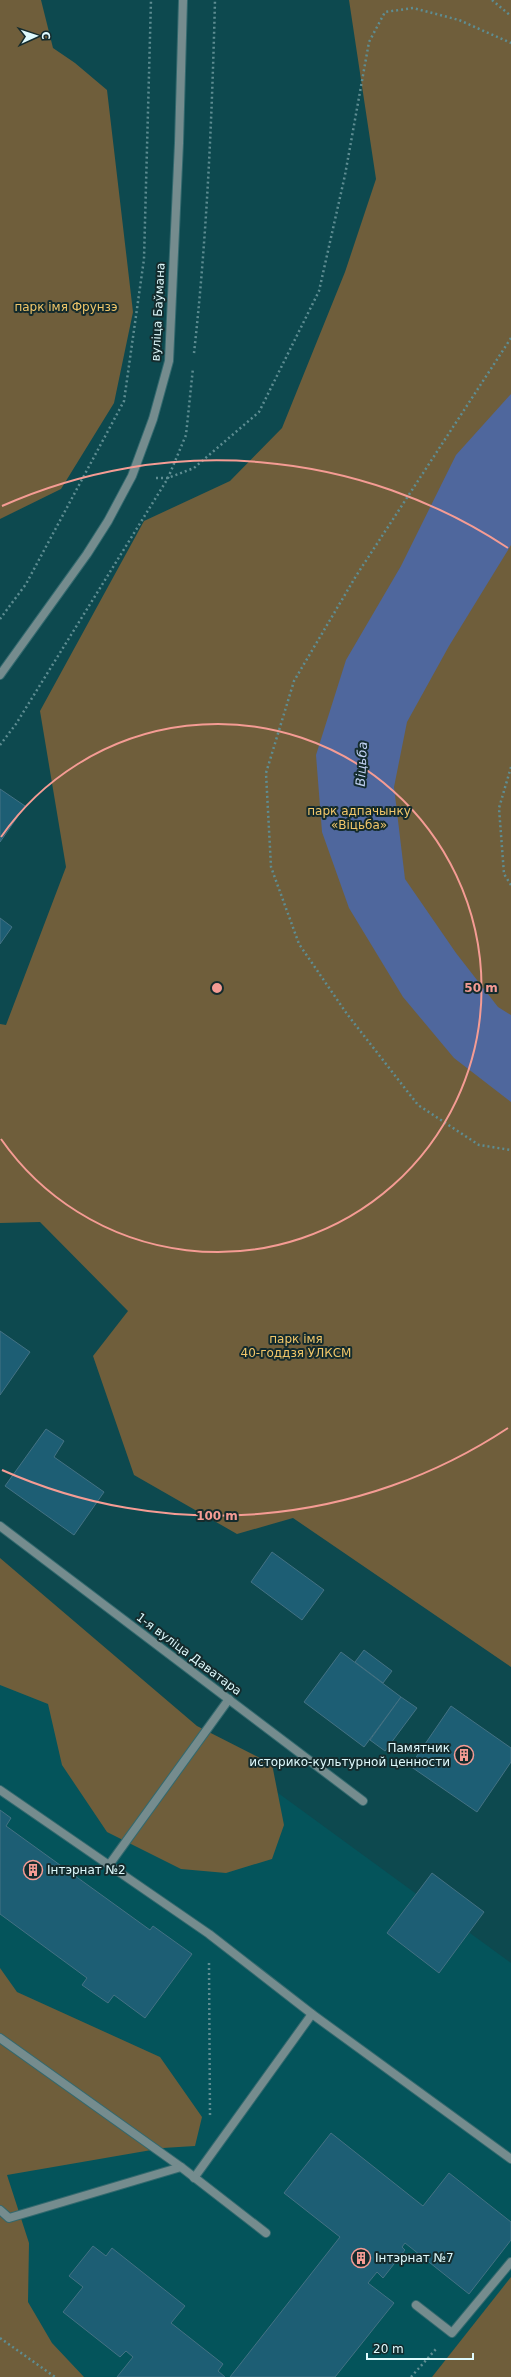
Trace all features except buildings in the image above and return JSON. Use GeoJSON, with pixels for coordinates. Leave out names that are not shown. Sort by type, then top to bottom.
{"type":"FeatureCollection","features":[{"type":"Feature","properties":{"kind":"street","name":"вуліца Баўмана"},"geometry":{"type":"LineString","coordinates":[[0,675],[87,554],[132,476],[154,419],[169,361],[179,143],[183,0]]}},
{"type":"Feature","properties":{"kind":"street","name":"1-я вуліца Даватара"},"geometry":{"type":"LineString","coordinates":[[0,1526],[363,1801]]}},
{"type":"Feature","properties":{"kind":"street"},"geometry":{"type":"LineString","coordinates":[[109,1865],[229,1700]]}},
{"type":"Feature","properties":{"kind":"street"},"geometry":{"type":"LineString","coordinates":[[0,1790],[209,1934],[312,2014],[511,2159]]}},
{"type":"Feature","properties":{"kind":"street"},"geometry":{"type":"LineString","coordinates":[[194,2178],[312,2014]]}},
{"type":"Feature","properties":{"kind":"street"},"geometry":{"type":"LineString","coordinates":[[0,2038],[181,2167],[266,2233]]}},
{"type":"Feature","properties":{"kind":"street"},"geometry":{"type":"LineString","coordinates":[[0,2210],[9,2218],[181,2167]]}},
{"type":"Feature","properties":{"kind":"street"},"geometry":{"type":"LineString","coordinates":[[416,2305],[452,2333],[511,2262]]}},
{"type":"Feature","properties":{"kind":"path"},"geometry":{"type":"LineString","coordinates":[[0,619],[26,584],[124,401],[144,259],[151,0]]}},
{"type":"Feature","properties":{"kind":"path"},"geometry":{"type":"LineString","coordinates":[[211,144],[214,0]]}},
{"type":"Feature","properties":{"kind":"path"},"geometry":{"type":"LineString","coordinates":[[492,0],[511,16]]}},
{"type":"Feature","properties":{"kind":"path"},"geometry":{"type":"LineString","coordinates":[[132,476],[168,478],[194,468],[259,412],[319,291],[345,175],[369,42],[385,12],[413,8],[459,20],[511,43]]}},
{"type":"Feature","properties":{"kind":"path"},"geometry":{"type":"LineString","coordinates":[[511,338],[356,576],[294,681],[266,773],[271,867],[299,944],[347,1014],[418,1104],[479,1145],[511,1150]]}},
{"type":"Feature","properties":{"kind":"path"},"geometry":{"type":"LineString","coordinates":[[511,767],[499,808],[504,874],[511,885]]}},
{"type":"Feature","properties":{"kind":"path"},"geometry":{"type":"LineString","coordinates":[[209,1934],[210,2155]]}},
{"type":"Feature","properties":{"kind":"path"},"geometry":{"type":"LineString","coordinates":[[411,2377],[452,2333]]}},
{"type":"Feature","properties":{"kind":"path"},"geometry":{"type":"LineString","coordinates":[[0,2338],[55,2377]]}},
{"type":"Feature","properties":{"kind":"shaded area"},"geometry":{"type":"Polygon","coordinates":[[[0,1590],[511,1963],[511,2278],[432,2377],[0,2377],[0,1590]]]}},
{"type":"Feature","properties":{"kind":"green space","name":"парк імя Фрунзэ"},"geometry":{"type":"Polygon","coordinates":[[[0,0],[41,0],[53,48],[75,63],[107,90],[133,312],[114,403],[61,489],[0,519],[0,0]]]}},
{"type":"Feature","properties":{"kind":"green space","name":"парк імя 40-годдзя УЛКСМ"},"geometry":{"type":"Polygon","coordinates":[[[349,0],[511,0],[511,1667],[293,1518],[237,1534],[134,1475],[93,1356],[128,1311],[40,1222],[0,1223],[0,1024],[6,1025],[66,867],[40,711],[144,521],[230,481],[282,428],[345,272],[376,179],[349,0]]]}},
{"type":"Feature","properties":{"kind":"green space"},"geometry":{"type":"Polygon","coordinates":[[[0,1558],[197,1726],[272,1764],[284,1825],[272,1859],[226,1873],[181,1869],[107,1832],[62,1765],[48,1704],[0,1685],[0,1558]]]}},
{"type":"Feature","properties":{"kind":"green space"},"geometry":{"type":"Polygon","coordinates":[[[0,1968],[17,1992],[160,2057],[202,2117],[195,2146],[163,2148],[7,2175],[29,2243],[28,2302],[52,2343],[84,2377],[0,2377],[0,1968]]]}},
{"type":"Feature","properties":{"kind":"green space"},"geometry":{"type":"Polygon","coordinates":[[[511,2277],[511,2377],[432,2377],[511,2277]]]}},
{"type":"Feature","properties":{"kind":"water","name":"Віцьба"},"geometry":{"type":"Polygon","coordinates":[[[511,394],[511,545],[449,646],[407,722],[394,787],[405,879],[456,953],[498,1007],[511,1015],[511,1102],[454,1058],[403,997],[349,908],[322,832],[316,755],[346,660],[401,566],[456,455],[511,394]]]}},
{"type":"Feature","properties":{"kind":"place","name":"Памятник историко-культурной ценности"},"geometry":{"type":"Point","coordinates":[464,1755]}},
{"type":"Feature","properties":{"kind":"place","name":"Інтэрнат №2"},"geometry":{"type":"Point","coordinates":[33,1870]}},
{"type":"Feature","properties":{"kind":"place","name":"Інтэрнат №7"},"geometry":{"type":"Point","coordinates":[361,2258]}},
{"type":"Feature","properties":{"kind":"park label","name":"парк адпачынку «Віцьба»"},"geometry":{"type":"Point","coordinates":[359,818]}}]}
